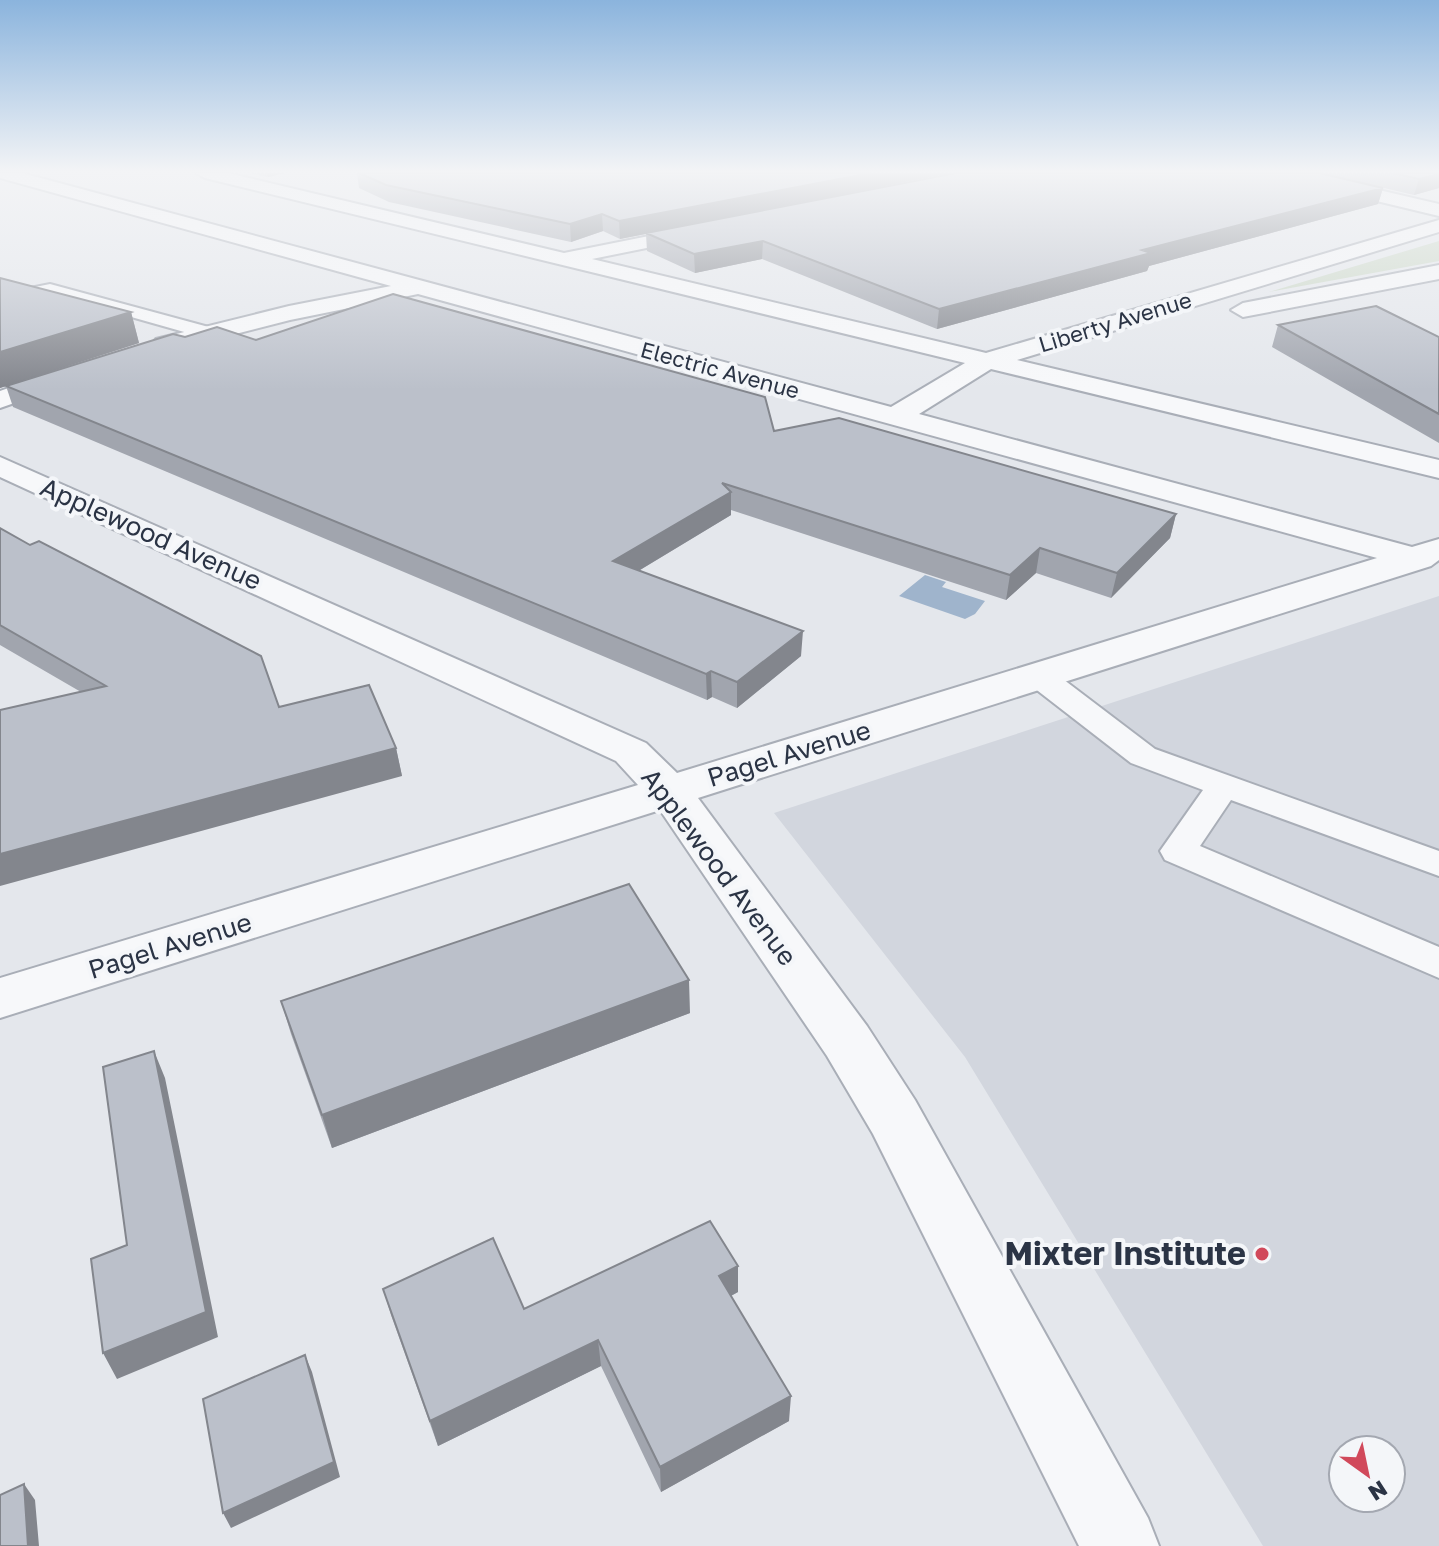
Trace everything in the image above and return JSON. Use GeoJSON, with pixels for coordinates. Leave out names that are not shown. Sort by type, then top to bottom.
{"type":"FeatureCollection","features":[{"type":"Feature","properties":{"kind":"street","name":"Electric Avenue"},"geometry":{"type":"LineString","coordinates":[[265,245],[894,417],[1430,557]]}},
{"type":"Feature","properties":{"kind":"street"},"geometry":{"type":"LineString","coordinates":[[497,245],[1439,469]]}},
{"type":"Feature","properties":{"kind":"street"},"geometry":{"type":"LineString","coordinates":[[511,269],[632,245]]}},
{"type":"Feature","properties":{"kind":"street","name":"Liberty Avenue"},"geometry":{"type":"LineString","coordinates":[[894,417],[986,361],[1375,245]]}},
{"type":"Feature","properties":{"kind":"street"},"geometry":{"type":"LineString","coordinates":[[986,361],[1439,272]]}},
{"type":"Feature","properties":{"kind":"street"},"geometry":{"type":"LineString","coordinates":[[150,349],[209,333],[465,278]]}},
{"type":"Feature","properties":{"kind":"street"},"geometry":{"type":"LineString","coordinates":[[0,400],[80,370]]}},
{"type":"Feature","properties":{"kind":"street","name":"Applewood Avenue"},"geometry":{"type":"LineString","coordinates":[[0,466],[631,752],[669,791],[847,1041],[894,1117],[1120,1546]]}},
{"type":"Feature","properties":{"kind":"street","name":"Pagel Avenue"},"geometry":{"type":"LineString","coordinates":[[0,998],[1430,557]]}},
{"type":"Feature","properties":{"kind":"lane"},"geometry":{"type":"LineString","coordinates":[[0,299],[50,289],[209,333]]}},
{"type":"Feature","properties":{"kind":"lane"},"geometry":{"type":"LineString","coordinates":[[1040,677],[1143,756],[1439,864]]}},
{"type":"Feature","properties":{"kind":"lane"},"geometry":{"type":"LineString","coordinates":[[1224,785],[1178,851],[1439,963]]}},
{"type":"Feature","properties":{"kind":"shaded area","name":"Mixter Institute"},"geometry":{"type":"Polygon","coordinates":[[[1439,596],[1439,1546],[1263,1546],[965,1057],[774,813],[1439,596]]]}},
{"type":"Feature","properties":{"kind":"green space"},"geometry":{"type":"Polygon","coordinates":[[[1425,245],[1439,245],[1439,261],[1269,292],[1425,245]]]}},
{"type":"Feature","properties":{"kind":"water"},"geometry":{"type":"Polygon","coordinates":[[[925,575],[946,582],[942,587],[985,601],[975,614],[965,619],[899,596],[925,575]]]}},
{"type":"Feature","properties":{"kind":"building"},"geometry":{"type":"Polygon","coordinates":[[[674,245],[741,245],[694,254],[674,245]]]}},
{"type":"Feature","properties":{"kind":"building"},"geometry":{"type":"Polygon","coordinates":[[[774,245],[1161,245],[1142,250],[1151,253],[939,309],[774,245]]]}},
{"type":"Feature","properties":{"kind":"building"},"geometry":{"type":"Polygon","coordinates":[[[0,278],[131,312],[0,352],[0,278]]]}},
{"type":"Feature","properties":{"kind":"building"},"geometry":{"type":"Polygon","coordinates":[[[393,294],[765,397],[774,431],[839,418],[1176,514],[1117,573],[1040,548],[1010,575],[722,483],[731,492],[613,561],[803,631],[737,682],[711,671],[706,674],[6,386],[173,334],[185,337],[217,327],[256,340],[393,294]]]}},
{"type":"Feature","properties":{"kind":"building"},"geometry":{"type":"Polygon","coordinates":[[[1376,306],[1439,337],[1439,414],[1278,325],[1376,306]]]}},
{"type":"Feature","properties":{"kind":"building"},"geometry":{"type":"Polygon","coordinates":[[[0,528],[30,545],[39,541],[261,656],[279,707],[369,685],[396,748],[0,854],[0,710],[106,686],[0,625],[0,528]]]}},
{"type":"Feature","properties":{"kind":"building"},"geometry":{"type":"Polygon","coordinates":[[[629,884],[689,980],[322,1115],[281,1001],[629,884]]]}},
{"type":"Feature","properties":{"kind":"building"},"geometry":{"type":"Polygon","coordinates":[[[154,1051],[206,1312],[103,1353],[91,1259],[127,1245],[103,1067],[154,1051]]]}},
{"type":"Feature","properties":{"kind":"building"},"geometry":{"type":"Polygon","coordinates":[[[710,1221],[738,1266],[719,1276],[791,1396],[660,1467],[598,1340],[430,1421],[383,1289],[493,1238],[524,1309],[710,1221]]]}},
{"type":"Feature","properties":{"kind":"building"},"geometry":{"type":"Polygon","coordinates":[[[305,1355],[334,1462],[223,1513],[203,1399],[305,1355]]]}},
{"type":"Feature","properties":{"kind":"building"},"geometry":{"type":"Polygon","coordinates":[[[24,1484],[28,1546],[0,1546],[0,1495],[24,1484]]]}},
{"type":"Feature","properties":{"kind":"place","name":"Mixter Institute"},"geometry":{"type":"Point","coordinates":[1262,1254]}}]}
